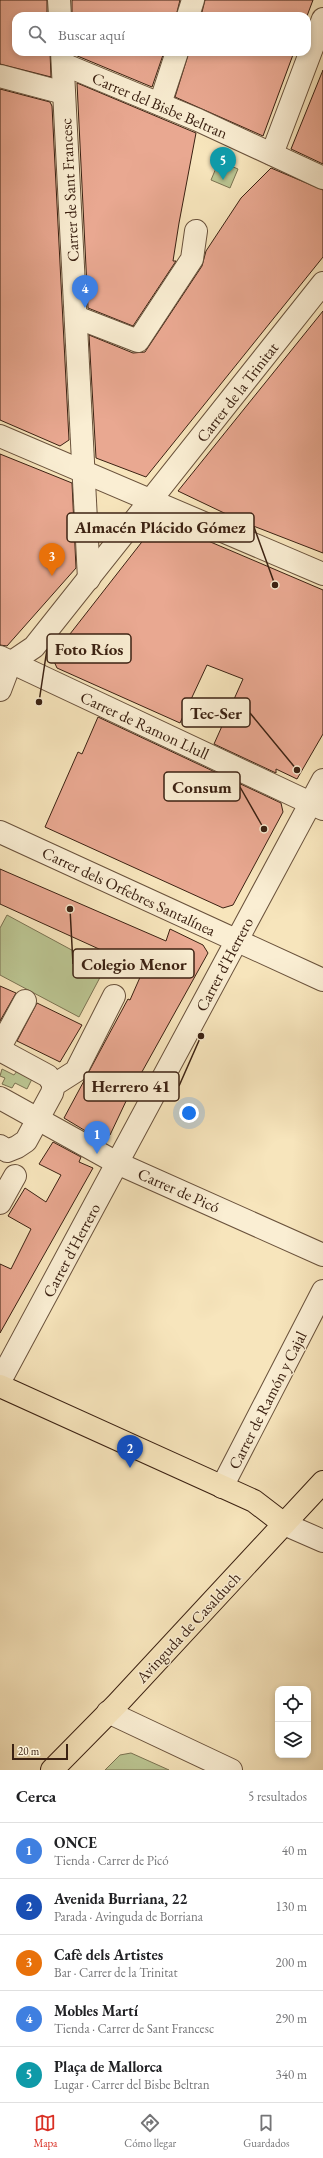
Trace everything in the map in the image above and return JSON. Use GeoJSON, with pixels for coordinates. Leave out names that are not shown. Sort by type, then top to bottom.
{"type":"FeatureCollection","features":[{"type":"Feature","properties":{"kind":"main road"},"geometry":{"type":"LineString","coordinates":[[0,1386],[254,1501],[284,1524]]}},
{"type":"Feature","properties":{"kind":"main road","name":"Avinguda de Casalduch"},"geometry":{"type":"LineString","coordinates":[[52,1770],[323,1482]]}},
{"type":"Feature","properties":{"kind":"street"},"geometry":{"type":"LineString","coordinates":[[59,0],[60,12]]}},
{"type":"Feature","properties":{"kind":"street"},"geometry":{"type":"LineString","coordinates":[[189,12],[193,0]]}},
{"type":"Feature","properties":{"kind":"street"},"geometry":{"type":"LineString","coordinates":[[311,51],[323,19]]}},
{"type":"Feature","properties":{"kind":"street"},"geometry":{"type":"LineString","coordinates":[[160,104],[175,56]]}},
{"type":"Feature","properties":{"kind":"street"},"geometry":{"type":"LineString","coordinates":[[272,154],[309,56]]}},
{"type":"Feature","properties":{"kind":"street","name":"Carrer del Bisbe Beltran"},"geometry":{"type":"LineString","coordinates":[[62,58],[323,178]]}},
{"type":"Feature","properties":{"kind":"street","name":"Carrer de Sant Francesc"},"geometry":{"type":"LineString","coordinates":[[62,58],[83,472]]}},
{"type":"Feature","properties":{"kind":"street"},"geometry":{"type":"LineString","coordinates":[[0,76],[64,93]]}},
{"type":"Feature","properties":{"kind":"street"},"geometry":{"type":"LineString","coordinates":[[76,317],[138,341],[192,259],[195,238]]}},
{"type":"Feature","properties":{"kind":"street","name":"Carrer de la Trinitat"},"geometry":{"type":"LineString","coordinates":[[4,663],[34,647],[323,283]]}},
{"type":"Feature","properties":{"kind":"street"},"geometry":{"type":"LineString","coordinates":[[0,436],[323,574]]}},
{"type":"Feature","properties":{"kind":"street"},"geometry":{"type":"LineString","coordinates":[[83,472],[89,579]]}},
{"type":"Feature","properties":{"kind":"street"},"geometry":{"type":"LineString","coordinates":[[0,690],[4,663]]}},
{"type":"Feature","properties":{"kind":"street","name":"Carrer de Ramon Llull"},"geometry":{"type":"LineString","coordinates":[[4,663],[317,806]]}},
{"type":"Feature","properties":{"kind":"street","name":"Carrer d'Herrero"},"geometry":{"type":"LineString","coordinates":[[0,1381],[237,940],[317,806],[323,780]]}},
{"type":"Feature","properties":{"kind":"street","name":"Carrer dels Orfebres Santalínea"},"geometry":{"type":"LineString","coordinates":[[0,832],[323,980]]}},
{"type":"Feature","properties":{"kind":"street"},"geometry":{"type":"LineString","coordinates":[[0,1146],[7,1150],[17,1147],[26,1141],[52,1093],[54,1086],[76,1071],[114,996]]}},
{"type":"Feature","properties":{"kind":"street"},"geometry":{"type":"LineString","coordinates":[[0,1047],[25,1001]]}},
{"type":"Feature","properties":{"kind":"street"},"geometry":{"type":"LineString","coordinates":[[0,1050],[48,1076],[54,1086]]}},
{"type":"Feature","properties":{"kind":"street","name":"Carrer de Picó"},"geometry":{"type":"LineString","coordinates":[[0,1098],[118,1163],[323,1255]]}},
{"type":"Feature","properties":{"kind":"street"},"geometry":{"type":"LineString","coordinates":[[0,1202],[15,1176]]}},
{"type":"Feature","properties":{"kind":"street","name":"Carrer de Ramón y Cajal"},"geometry":{"type":"LineString","coordinates":[[222,1487],[323,1291]]}},
{"type":"Feature","properties":{"kind":"street"},"geometry":{"type":"LineString","coordinates":[[284,1524],[323,1541]]}},
{"type":"Feature","properties":{"kind":"street"},"geometry":{"type":"LineString","coordinates":[[108,1712],[230,1770]]}},
{"type":"Feature","properties":{"kind":"green space"},"geometry":{"type":"Polygon","coordinates":[[[219,161],[238,169],[230,188],[211,180],[219,161]]]}},
{"type":"Feature","properties":{"kind":"green space"},"geometry":{"type":"Polygon","coordinates":[[[7,915],[105,968],[79,1017],[0,975],[0,928],[7,915]]]}},
{"type":"Feature","properties":{"kind":"green space"},"geometry":{"type":"Polygon","coordinates":[[[2,1069],[14,1075],[17,1071],[32,1079],[27,1089],[15,1083],[12,1088],[2,1084],[5,1078],[0,1076],[2,1069]]]}},
{"type":"Feature","properties":{"kind":"green space"},"geometry":{"type":"Polygon","coordinates":[[[131,1753],[169,1770],[105,1770],[120,1755],[131,1753]]]}},
{"type":"Feature","properties":{"kind":"building"},"geometry":{"type":"Polygon","coordinates":[[[0,0],[47,0],[47,12],[12,12],[12,56],[50,56],[51,77],[0,64],[0,0]]]}},
{"type":"Feature","properties":{"kind":"building"},"geometry":{"type":"Polygon","coordinates":[[[72,0],[180,0],[177,12],[72,12],[72,0]]]}},
{"type":"Feature","properties":{"kind":"building"},"geometry":{"type":"Polygon","coordinates":[[[205,0],[313,0],[308,12],[202,12],[205,0]]]}},
{"type":"Feature","properties":{"kind":"building"},"geometry":{"type":"Polygon","coordinates":[[[77,56],[163,56],[152,87],[77,56]]]}},
{"type":"Feature","properties":{"kind":"building"},"geometry":{"type":"Polygon","coordinates":[[[188,56],[293,56],[263,136],[175,97],[188,56]]]}},
{"type":"Feature","properties":{"kind":"building"},"geometry":{"type":"Polygon","coordinates":[[[323,70],[323,164],[291,149],[323,70]]]}},
{"type":"Feature","properties":{"kind":"building"},"geometry":{"type":"Polygon","coordinates":[[[77,83],[196,133],[173,261],[176,261],[133,326],[88,308],[77,83]]]}},
{"type":"Feature","properties":{"kind":"building"},"geometry":{"type":"Polygon","coordinates":[[[0,89],[50,102],[52,106],[69,440],[60,446],[0,420],[0,89]]]}},
{"type":"Feature","properties":{"kind":"building"},"geometry":{"type":"Polygon","coordinates":[[[271,168],[323,190],[323,257],[146,477],[96,458],[89,335],[133,353],[145,352],[202,266],[206,251],[241,198],[271,168]]]}},
{"type":"Feature","properties":{"kind":"building"},"geometry":{"type":"Polygon","coordinates":[[[323,311],[323,553],[243,522],[178,491],[323,311]]]}},
{"type":"Feature","properties":{"kind":"building"},"geometry":{"type":"Polygon","coordinates":[[[0,454],[72,483],[76,568],[7,646],[0,645],[0,454]]]}},
{"type":"Feature","properties":{"kind":"building"},"geometry":{"type":"Polygon","coordinates":[[[159,520],[323,590],[323,734],[297,779],[276,769],[276,773],[214,744],[243,679],[207,665],[180,723],[57,668],[52,657],[159,520]]]}},
{"type":"Feature","properties":{"kind":"building"},"geometry":{"type":"Polygon","coordinates":[[[98,717],[281,803],[283,812],[233,905],[223,908],[45,827],[78,752],[82,754],[98,717]]]}},
{"type":"Feature","properties":{"kind":"building"},"geometry":{"type":"Polygon","coordinates":[[[0,869],[166,941],[170,929],[203,945],[208,953],[128,1097],[110,1135],[103,1137],[90,1131],[89,1133],[64,1118],[128,999],[130,1000],[145,966],[124,954],[121,959],[0,904],[0,869]]]}},
{"type":"Feature","properties":{"kind":"building"},"geometry":{"type":"Polygon","coordinates":[[[0,986],[16,993],[0,1021],[0,986]]]}},
{"type":"Feature","properties":{"kind":"building"},"geometry":{"type":"Polygon","coordinates":[[[37,1003],[82,1025],[60,1062],[17,1041],[37,1003]]]}},
{"type":"Feature","properties":{"kind":"building"},"geometry":{"type":"Polygon","coordinates":[[[53,1142],[81,1157],[79,1162],[93,1168],[0,1333],[0,1264],[11,1269],[31,1229],[8,1216],[25,1188],[46,1202],[61,1175],[39,1164],[53,1142]]]}},
{"type":"Feature","properties":{"kind":"place","name":"Plaça de Mallorca"},"geometry":{"type":"Point","coordinates":[223,180]}},
{"type":"Feature","properties":{"kind":"place","name":"Mobles Martí"},"geometry":{"type":"Point","coordinates":[85,308]}},
{"type":"Feature","properties":{"kind":"place","name":"Cafè dels Artistes"},"geometry":{"type":"Point","coordinates":[52,576]}},
{"type":"Feature","properties":{"kind":"place","name":"Almacén Plácido Gómez"},"geometry":{"type":"Point","coordinates":[275,585]}},
{"type":"Feature","properties":{"kind":"place","name":"Foto Ríos"},"geometry":{"type":"Point","coordinates":[39,702]}},
{"type":"Feature","properties":{"kind":"place","name":"Tec-Ser"},"geometry":{"type":"Point","coordinates":[297,770]}},
{"type":"Feature","properties":{"kind":"place","name":"Consum"},"geometry":{"type":"Point","coordinates":[264,829]}},
{"type":"Feature","properties":{"kind":"place","name":"Colegio Menor"},"geometry":{"type":"Point","coordinates":[70,909]}},
{"type":"Feature","properties":{"kind":"place","name":"Herrero 41"},"geometry":{"type":"Point","coordinates":[201,1036]}},
{"type":"Feature","properties":{"kind":"place","name":"ONCE"},"geometry":{"type":"Point","coordinates":[97,1154]}},
{"type":"Feature","properties":{"kind":"place","name":"Avenida Burriana, 22"},"geometry":{"type":"Point","coordinates":[130,1468]}}]}
